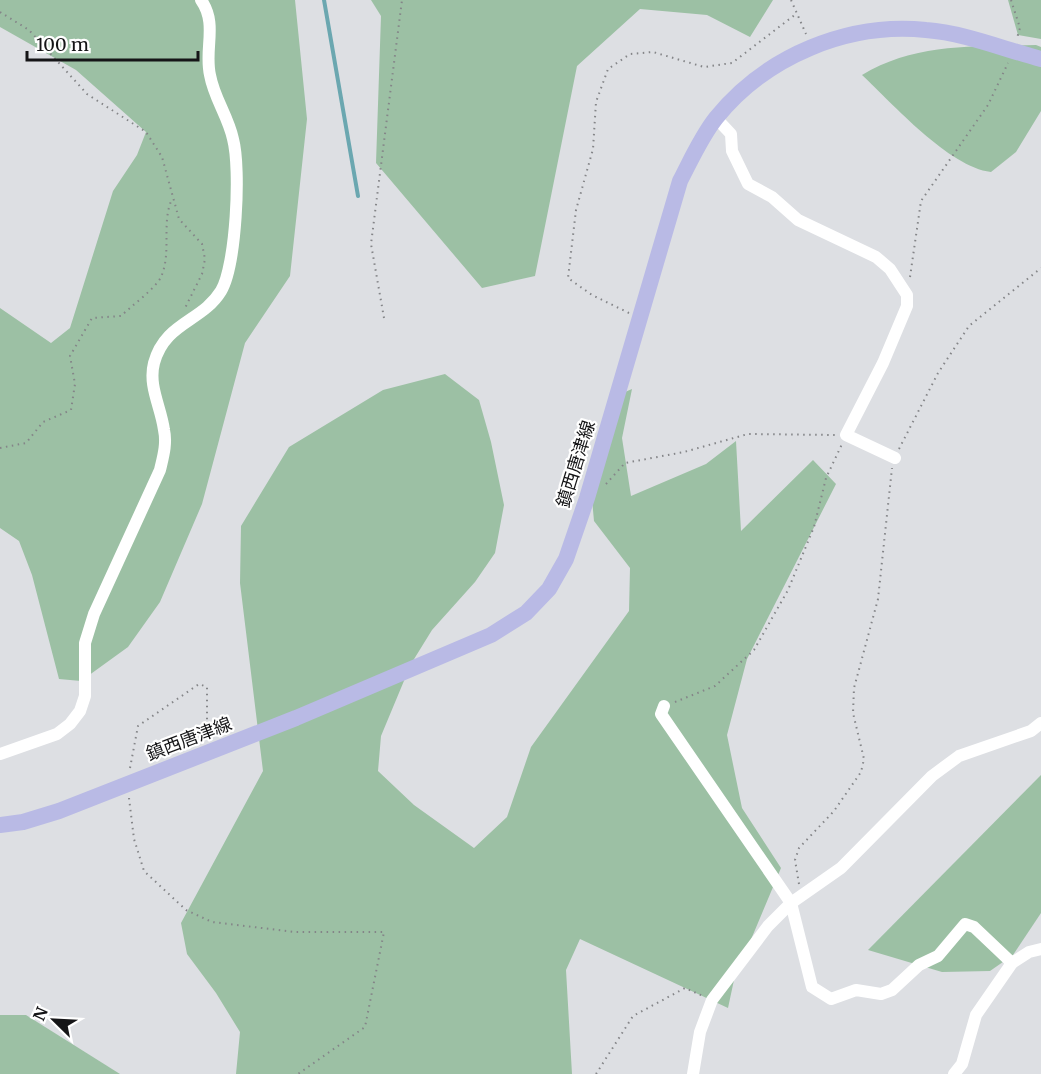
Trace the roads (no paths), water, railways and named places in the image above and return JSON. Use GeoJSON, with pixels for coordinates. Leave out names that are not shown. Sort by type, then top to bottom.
{"type":"FeatureCollection","features":[{"type":"Feature","properties":{"kind":"main road","name":"鎮西唐津線"},"geometry":{"type":"LineString","coordinates":[[0,825],[22,822],[59,811],[296,718],[491,635],[526,613],[549,589],[566,559],[587,498],[680,181],[695,151],[716,118],[764,73],[793,55],[857,33],[908,29],[956,34],[1041,59]]}},
{"type":"Feature","properties":{"kind":"street"},"geometry":{"type":"LineString","coordinates":[[0,754],[57,734],[70,724],[80,711],[85,696],[85,643],[94,614],[160,470],[165,450],[165,430],[152,383],[154,363],[164,340],[176,327],[208,307],[220,292],[232,253],[236,175],[234,141],[228,119],[213,89],[209,72],[211,27],[201,0]]}},
{"type":"Feature","properties":{"kind":"street"},"geometry":{"type":"LineString","coordinates":[[716,118],[731,135],[732,151],[748,184],[772,197],[798,220],[876,257],[890,269],[907,295],[907,306],[883,363],[846,435],[895,458]]}},
{"type":"Feature","properties":{"kind":"street"},"geometry":{"type":"LineString","coordinates":[[663,706],[661,714],[796,899],[812,987],[831,999],[856,990],[881,994],[892,990],[919,965],[938,956],[965,924],[974,927],[1012,963]]}},
{"type":"Feature","properties":{"kind":"street"},"geometry":{"type":"LineString","coordinates":[[693,1074],[700,1032],[712,1000],[768,926],[796,899],[841,868],[932,776],[959,756],[1031,731],[1041,723]]}},
{"type":"Feature","properties":{"kind":"street"},"geometry":{"type":"LineString","coordinates":[[954,1074],[962,1064],[976,1015],[1012,963],[1029,952],[1041,949]]}},
{"type":"Feature","properties":{"kind":"waterway"},"geometry":{"type":"LineString","coordinates":[[324,0],[358,196]]}}]}
